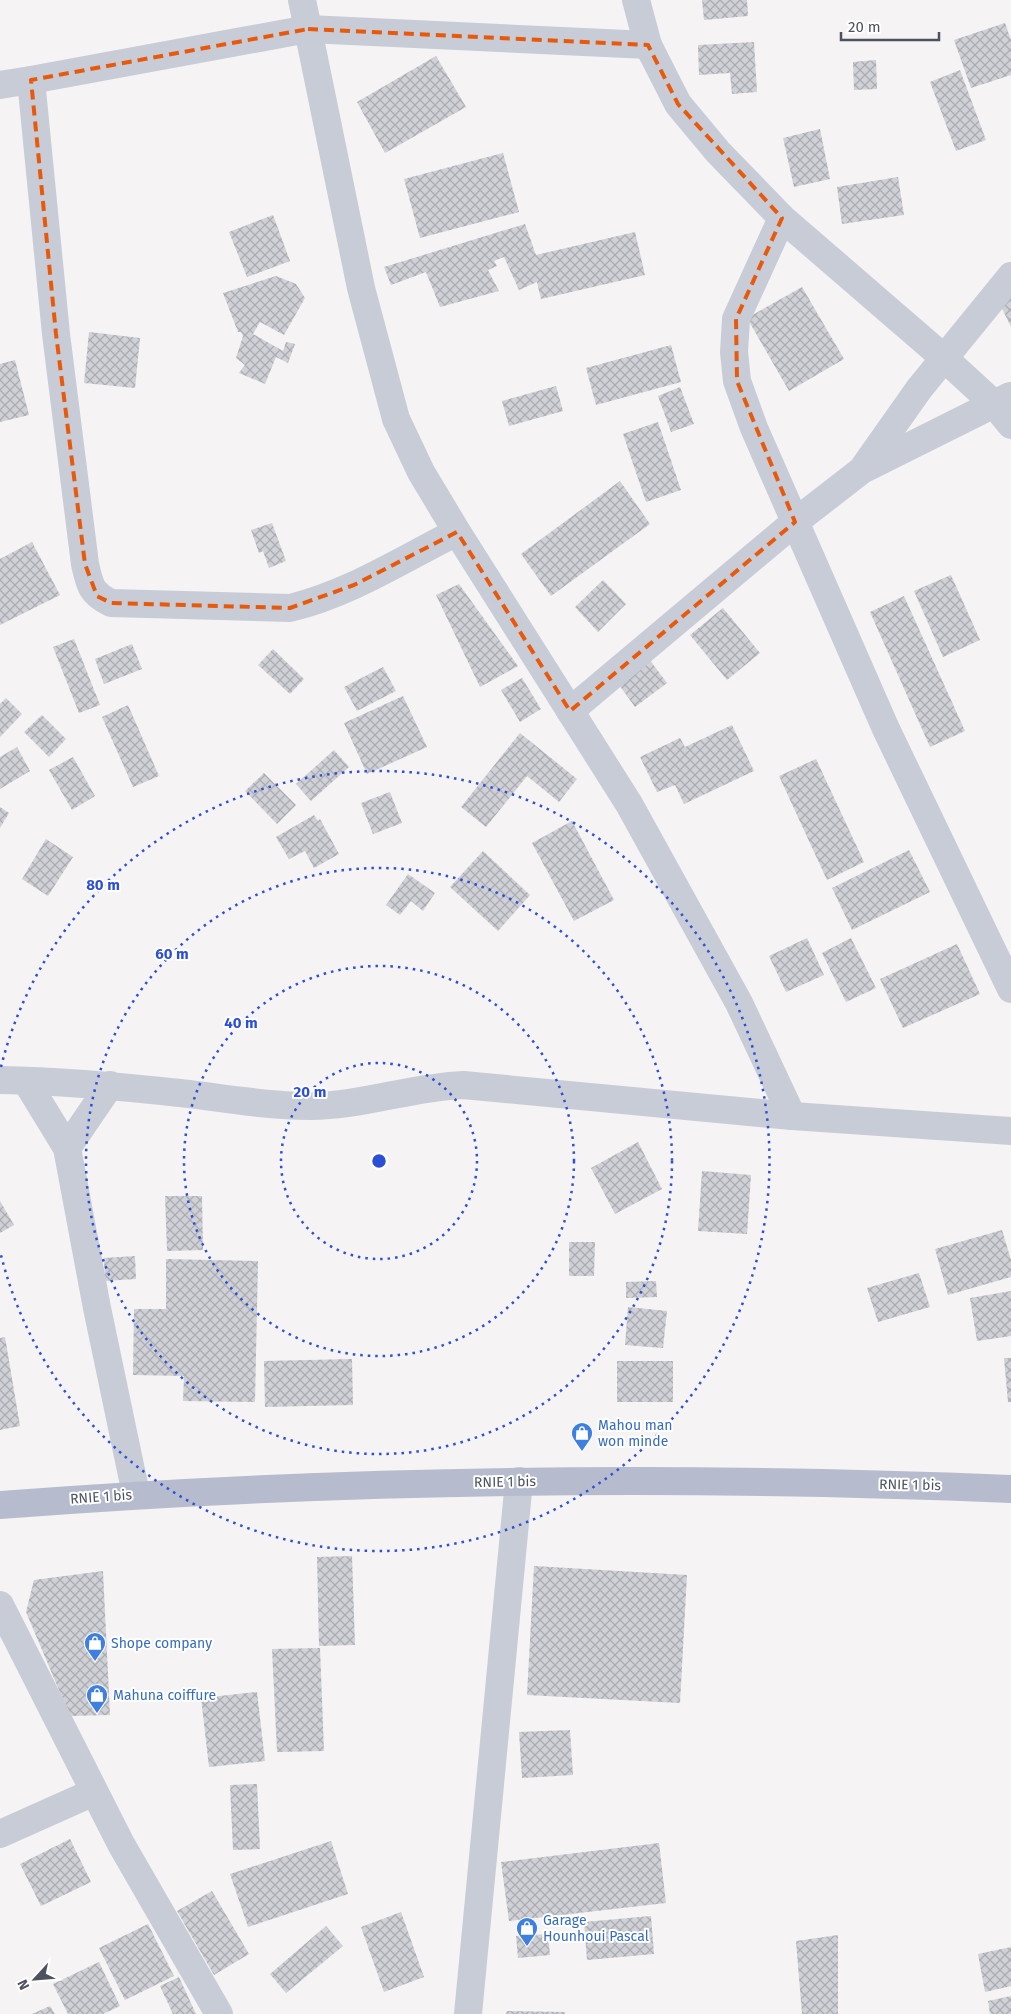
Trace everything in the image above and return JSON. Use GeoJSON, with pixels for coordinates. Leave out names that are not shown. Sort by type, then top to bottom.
{"type":"FeatureCollection","features":[{"type":"Feature","properties":{"kind":"main road","name":"RNIE 1 bis"},"geometry":{"type":"LineString","coordinates":[[0,1505],[136,1494],[519,1481],[760,1482],[1011,1489]]}},
{"type":"Feature","properties":{"kind":"street"},"geometry":{"type":"LineString","coordinates":[[302,0],[361,288],[396,420],[422,472],[457,532],[629,804],[739,1003],[792,1116]]}},
{"type":"Feature","properties":{"kind":"street"},"geometry":{"type":"LineString","coordinates":[[636,0],[648,45],[678,104],[718,152],[782,218],[944,358],[1002,400],[1011,425]]}},
{"type":"Feature","properties":{"kind":"street"},"geometry":{"type":"LineString","coordinates":[[0,85],[308,29],[648,45]]}},
{"type":"Feature","properties":{"kind":"street"},"geometry":{"type":"LineString","coordinates":[[31,80],[56,334],[89,583],[97,596],[111,603],[290,608],[311,603],[354,584],[457,532]]}},
{"type":"Feature","properties":{"kind":"street"},"geometry":{"type":"LineString","coordinates":[[782,218],[736,319],[734,352],[738,381],[754,428],[902,764],[1011,989]]}},
{"type":"Feature","properties":{"kind":"street"},"geometry":{"type":"LineString","coordinates":[[862,470],[919,389],[1011,276]]}},
{"type":"Feature","properties":{"kind":"street"},"geometry":{"type":"LineString","coordinates":[[570,711],[795,522],[862,470],[1002,400]]}},
{"type":"Feature","properties":{"kind":"street"},"geometry":{"type":"LineString","coordinates":[[13,1081],[110,1085],[310,1106],[395,1096],[430,1086],[463,1085],[792,1116],[1011,1131]]}},
{"type":"Feature","properties":{"kind":"street"},"geometry":{"type":"LineString","coordinates":[[13,1081],[67,1148],[97,1308],[136,1494]]}},
{"type":"Feature","properties":{"kind":"street"},"geometry":{"type":"LineString","coordinates":[[67,1148],[110,1085]]}},
{"type":"Feature","properties":{"kind":"street"},"geometry":{"type":"LineString","coordinates":[[468,2014],[519,1481]]}},
{"type":"Feature","properties":{"kind":"street"},"geometry":{"type":"LineString","coordinates":[[0,1605],[94,1792],[219,2014]]}},
{"type":"Feature","properties":{"kind":"street"},"geometry":{"type":"LineString","coordinates":[[0,1834],[94,1792]]}},
{"type":"Feature","properties":{"kind":"highlighted area"},"geometry":{"type":"Polygon","coordinates":[[[308,29],[648,45],[678,104],[782,218],[736,319],[737,381],[795,522],[570,711],[457,532],[354,585],[290,608],[111,603],[97,596],[85,564],[56,334],[31,80],[308,29]]]}},
{"type":"Feature","properties":{"kind":"building"},"geometry":{"type":"Polygon","coordinates":[[[702,0],[747,0],[748,16],[704,20],[702,0]]]}},
{"type":"Feature","properties":{"kind":"building"},"geometry":{"type":"Polygon","coordinates":[[[1005,23],[1011,40],[1011,75],[971,88],[954,40],[1005,23]]]}},
{"type":"Feature","properties":{"kind":"building"},"geometry":{"type":"Polygon","coordinates":[[[754,42],[757,92],[732,94],[730,73],[699,75],[698,45],[754,42]]]}},
{"type":"Feature","properties":{"kind":"building"},"geometry":{"type":"Polygon","coordinates":[[[436,56],[466,107],[385,153],[357,102],[436,56]]]}},
{"type":"Feature","properties":{"kind":"building"},"geometry":{"type":"Polygon","coordinates":[[[876,60],[877,89],[854,90],[853,62],[876,60]]]}},
{"type":"Feature","properties":{"kind":"building"},"geometry":{"type":"Polygon","coordinates":[[[960,70],[986,140],[956,151],[930,82],[960,70]]]}},
{"type":"Feature","properties":{"kind":"building"},"geometry":{"type":"Polygon","coordinates":[[[820,129],[830,179],[794,187],[783,138],[820,129]]]}},
{"type":"Feature","properties":{"kind":"building"},"geometry":{"type":"Polygon","coordinates":[[[503,153],[519,212],[420,238],[404,179],[503,153]]]}},
{"type":"Feature","properties":{"kind":"building"},"geometry":{"type":"Polygon","coordinates":[[[898,177],[904,215],[842,224],[837,187],[898,177]]]}},
{"type":"Feature","properties":{"kind":"building"},"geometry":{"type":"Polygon","coordinates":[[[273,215],[290,261],[247,277],[229,232],[273,215]]]}},
{"type":"Feature","properties":{"kind":"building"},"geometry":{"type":"Polygon","coordinates":[[[525,224],[536,255],[635,232],[645,275],[541,299],[537,282],[519,290],[504,257],[494,261],[497,266],[488,270],[499,291],[440,307],[426,272],[391,285],[384,267],[525,224]]]}},
{"type":"Feature","properties":{"kind":"building"},"geometry":{"type":"Polygon","coordinates":[[[276,276],[296,284],[305,298],[284,335],[260,322],[253,334],[283,351],[286,342],[295,344],[288,363],[276,357],[265,384],[239,373],[245,365],[236,358],[243,336],[241,332],[238,332],[223,293],[276,276]]]}},
{"type":"Feature","properties":{"kind":"building"},"geometry":{"type":"Polygon","coordinates":[[[802,287],[844,359],[789,391],[747,318],[802,287]]]}},
{"type":"Feature","properties":{"kind":"building"},"geometry":{"type":"Polygon","coordinates":[[[1011,289],[1011,327],[996,296],[1011,289]]]}},
{"type":"Feature","properties":{"kind":"building"},"geometry":{"type":"Polygon","coordinates":[[[89,332],[140,338],[135,388],[84,383],[89,332]]]}},
{"type":"Feature","properties":{"kind":"building"},"geometry":{"type":"Polygon","coordinates":[[[671,345],[681,382],[596,405],[586,368],[671,345]]]}},
{"type":"Feature","properties":{"kind":"building"},"geometry":{"type":"Polygon","coordinates":[[[15,360],[29,415],[0,422],[0,364],[15,360]]]}},
{"type":"Feature","properties":{"kind":"building"},"geometry":{"type":"Polygon","coordinates":[[[556,386],[563,411],[509,426],[502,401],[556,386]]]}},
{"type":"Feature","properties":{"kind":"building"},"geometry":{"type":"Polygon","coordinates":[[[680,387],[694,424],[671,432],[658,396],[680,387]]]}},
{"type":"Feature","properties":{"kind":"building"},"geometry":{"type":"Polygon","coordinates":[[[658,422],[681,490],[646,502],[623,434],[658,422]]]}},
{"type":"Feature","properties":{"kind":"building"},"geometry":{"type":"Polygon","coordinates":[[[620,481],[650,524],[551,596],[521,554],[620,481]]]}},
{"type":"Feature","properties":{"kind":"building"},"geometry":{"type":"Polygon","coordinates":[[[272,523],[286,561],[269,568],[263,551],[259,553],[251,530],[272,523]]]}},
{"type":"Feature","properties":{"kind":"building"},"geometry":{"type":"Polygon","coordinates":[[[32,542],[60,595],[0,625],[0,559],[32,542]]]}},
{"type":"Feature","properties":{"kind":"building"},"geometry":{"type":"Polygon","coordinates":[[[951,575],[980,640],[943,657],[914,591],[951,575]]]}},
{"type":"Feature","properties":{"kind":"building"},"geometry":{"type":"Polygon","coordinates":[[[603,580],[626,604],[598,632],[575,607],[603,580]]]}},
{"type":"Feature","properties":{"kind":"building"},"geometry":{"type":"Polygon","coordinates":[[[459,584],[518,666],[480,687],[436,595],[459,584]]]}},
{"type":"Feature","properties":{"kind":"building"},"geometry":{"type":"Polygon","coordinates":[[[904,596],[965,731],[930,747],[870,612],[904,596]]]}},
{"type":"Feature","properties":{"kind":"building"},"geometry":{"type":"Polygon","coordinates":[[[723,608],[760,653],[727,680],[690,635],[723,608]]]}},
{"type":"Feature","properties":{"kind":"building"},"geometry":{"type":"Polygon","coordinates":[[[74,639],[100,705],[79,713],[53,647],[74,639]]]}},
{"type":"Feature","properties":{"kind":"building"},"geometry":{"type":"Polygon","coordinates":[[[132,644],[142,669],[104,684],[95,659],[132,644]]]}},
{"type":"Feature","properties":{"kind":"building"},"geometry":{"type":"Polygon","coordinates":[[[273,649],[304,679],[290,694],[258,665],[273,649]]]}},
{"type":"Feature","properties":{"kind":"building"},"geometry":{"type":"Polygon","coordinates":[[[646,655],[667,683],[635,707],[614,678],[646,655]]]}},
{"type":"Feature","properties":{"kind":"building"},"geometry":{"type":"Polygon","coordinates":[[[383,667],[396,691],[357,711],[344,687],[383,667]]]}},
{"type":"Feature","properties":{"kind":"building"},"geometry":{"type":"Polygon","coordinates":[[[522,678],[541,709],[520,722],[501,690],[522,678]]]}},
{"type":"Feature","properties":{"kind":"building"},"geometry":{"type":"Polygon","coordinates":[[[403,696],[427,747],[367,774],[344,723],[403,696]]]}},
{"type":"Feature","properties":{"kind":"building"},"geometry":{"type":"Polygon","coordinates":[[[6,698],[22,714],[0,737],[0,704],[6,698]]]}},
{"type":"Feature","properties":{"kind":"building"},"geometry":{"type":"Polygon","coordinates":[[[128,705],[159,776],[133,787],[102,717],[128,705]]]}},
{"type":"Feature","properties":{"kind":"building"},"geometry":{"type":"Polygon","coordinates":[[[42,715],[66,739],[49,757],[24,732],[42,715]]]}},
{"type":"Feature","properties":{"kind":"building"},"geometry":{"type":"Polygon","coordinates":[[[732,725],[754,771],[684,804],[675,785],[657,792],[640,757],[680,738],[685,747],[732,725]]]}},
{"type":"Feature","properties":{"kind":"building"},"geometry":{"type":"Polygon","coordinates":[[[520,733],[577,779],[559,802],[527,776],[486,827],[461,807],[520,733]]]}},
{"type":"Feature","properties":{"kind":"building"},"geometry":{"type":"Polygon","coordinates":[[[17,747],[30,771],[0,789],[0,757],[17,747]]]}},
{"type":"Feature","properties":{"kind":"building"},"geometry":{"type":"Polygon","coordinates":[[[334,750],[349,767],[311,801],[296,784],[334,750]]]}},
{"type":"Feature","properties":{"kind":"building"},"geometry":{"type":"Polygon","coordinates":[[[73,757],[95,796],[72,810],[49,770],[73,757]]]}},
{"type":"Feature","properties":{"kind":"building"},"geometry":{"type":"Polygon","coordinates":[[[816,759],[864,862],[827,880],[779,776],[816,759]]]}},
{"type":"Feature","properties":{"kind":"building"},"geometry":{"type":"Polygon","coordinates":[[[264,773],[296,805],[277,824],[245,791],[264,773]]]}},
{"type":"Feature","properties":{"kind":"building"},"geometry":{"type":"Polygon","coordinates":[[[390,792],[402,823],[373,834],[361,803],[390,792]]]}},
{"type":"Feature","properties":{"kind":"building"},"geometry":{"type":"Polygon","coordinates":[[[0,807],[9,813],[0,828],[0,807]]]}},
{"type":"Feature","properties":{"kind":"building"},"geometry":{"type":"Polygon","coordinates":[[[314,815],[318,821],[320,819],[339,854],[314,868],[305,851],[289,859],[276,837],[314,815]]]}},
{"type":"Feature","properties":{"kind":"building"},"geometry":{"type":"Polygon","coordinates":[[[572,821],[614,900],[574,921],[532,843],[572,821]]]}},
{"type":"Feature","properties":{"kind":"building"},"geometry":{"type":"Polygon","coordinates":[[[46,839],[73,857],[48,896],[22,879],[46,839]]]}},
{"type":"Feature","properties":{"kind":"building"},"geometry":{"type":"Polygon","coordinates":[[[909,850],[930,892],[852,930],[832,888],[909,850]]]}},
{"type":"Feature","properties":{"kind":"building"},"geometry":{"type":"Polygon","coordinates":[[[483,851],[530,895],[498,931],[450,887],[483,851]]]}},
{"type":"Feature","properties":{"kind":"building"},"geometry":{"type":"Polygon","coordinates":[[[408,874],[435,893],[423,911],[411,901],[400,915],[386,905],[408,874]]]}},
{"type":"Feature","properties":{"kind":"building"},"geometry":{"type":"Polygon","coordinates":[[[807,938],[824,975],[786,992],[769,956],[807,938]]]}},
{"type":"Feature","properties":{"kind":"building"},"geometry":{"type":"Polygon","coordinates":[[[851,938],[876,988],[846,1002],[822,953],[851,938]]]}},
{"type":"Feature","properties":{"kind":"building"},"geometry":{"type":"Polygon","coordinates":[[[957,944],[980,994],[903,1028],[880,979],[957,944]]]}},
{"type":"Feature","properties":{"kind":"building"},"geometry":{"type":"Polygon","coordinates":[[[638,1142],[662,1189],[615,1214],[591,1168],[638,1142]]]}},
{"type":"Feature","properties":{"kind":"building"},"geometry":{"type":"Polygon","coordinates":[[[702,1171],[751,1175],[747,1234],[698,1231],[702,1171]]]}},
{"type":"Feature","properties":{"kind":"building"},"geometry":{"type":"Polygon","coordinates":[[[165,1196],[202,1196],[203,1250],[167,1251],[165,1196]]]}},
{"type":"Feature","properties":{"kind":"building"},"geometry":{"type":"Polygon","coordinates":[[[0,1201],[14,1225],[0,1233],[0,1201]]]}},
{"type":"Feature","properties":{"kind":"building"},"geometry":{"type":"Polygon","coordinates":[[[1002,1230],[1011,1260],[1011,1277],[948,1295],[935,1249],[1002,1230]]]}},
{"type":"Feature","properties":{"kind":"building"},"geometry":{"type":"Polygon","coordinates":[[[569,1242],[595,1242],[594,1276],[569,1276],[569,1242]]]}},
{"type":"Feature","properties":{"kind":"building"},"geometry":{"type":"Polygon","coordinates":[[[135,1256],[136,1279],[105,1281],[104,1258],[135,1256]]]}},
{"type":"Feature","properties":{"kind":"building"},"geometry":{"type":"Polygon","coordinates":[[[166,1259],[258,1261],[255,1402],[183,1401],[184,1376],[133,1375],[134,1309],[166,1309],[166,1259]]]}},
{"type":"Feature","properties":{"kind":"building"},"geometry":{"type":"Polygon","coordinates":[[[919,1273],[930,1307],[878,1322],[867,1288],[919,1273]]]}},
{"type":"Feature","properties":{"kind":"building"},"geometry":{"type":"Polygon","coordinates":[[[656,1281],[657,1297],[626,1298],[626,1282],[656,1281]]]}},
{"type":"Feature","properties":{"kind":"building"},"geometry":{"type":"Polygon","coordinates":[[[1011,1291],[1011,1336],[977,1341],[970,1298],[1011,1291]]]}},
{"type":"Feature","properties":{"kind":"building"},"geometry":{"type":"Polygon","coordinates":[[[628,1307],[667,1311],[663,1348],[625,1345],[628,1307]]]}},
{"type":"Feature","properties":{"kind":"building"},"geometry":{"type":"Polygon","coordinates":[[[5,1337],[20,1426],[0,1430],[0,1338],[5,1337]]]}},
{"type":"Feature","properties":{"kind":"building"},"geometry":{"type":"Polygon","coordinates":[[[1004,1358],[1011,1358],[1011,1402],[1008,1402],[1004,1358]]]}},
{"type":"Feature","properties":{"kind":"building"},"geometry":{"type":"Polygon","coordinates":[[[352,1359],[353,1405],[265,1407],[264,1361],[352,1359]]]}},
{"type":"Feature","properties":{"kind":"building"},"geometry":{"type":"Polygon","coordinates":[[[617,1361],[673,1361],[673,1402],[617,1402],[617,1361]]]}},
{"type":"Feature","properties":{"kind":"building"},"geometry":{"type":"Polygon","coordinates":[[[352,1556],[355,1645],[319,1646],[317,1557],[352,1556]]]}},
{"type":"Feature","properties":{"kind":"building"},"geometry":{"type":"Polygon","coordinates":[[[534,1566],[687,1575],[680,1703],[527,1695],[534,1566]]]}},
{"type":"Feature","properties":{"kind":"building"},"geometry":{"type":"Polygon","coordinates":[[[103,1571],[110,1715],[70,1716],[26,1612],[34,1580],[103,1571]]]}},
{"type":"Feature","properties":{"kind":"building"},"geometry":{"type":"Polygon","coordinates":[[[320,1648],[324,1751],[277,1752],[272,1649],[320,1648]]]}},
{"type":"Feature","properties":{"kind":"building"},"geometry":{"type":"Polygon","coordinates":[[[257,1692],[265,1761],[209,1767],[201,1698],[257,1692]]]}},
{"type":"Feature","properties":{"kind":"building"},"geometry":{"type":"Polygon","coordinates":[[[570,1730],[573,1775],[522,1778],[519,1732],[570,1730]]]}},
{"type":"Feature","properties":{"kind":"building"},"geometry":{"type":"Polygon","coordinates":[[[257,1784],[260,1849],[233,1850],[230,1785],[257,1784]]]}},
{"type":"Feature","properties":{"kind":"building"},"geometry":{"type":"Polygon","coordinates":[[[70,1839],[91,1882],[41,1906],[20,1864],[70,1839]]]}},
{"type":"Feature","properties":{"kind":"building"},"geometry":{"type":"Polygon","coordinates":[[[331,1841],[348,1894],[248,1927],[230,1874],[331,1841]]]}},
{"type":"Feature","properties":{"kind":"building"},"geometry":{"type":"Polygon","coordinates":[[[659,1843],[666,1903],[509,1921],[501,1862],[659,1843]]]}},
{"type":"Feature","properties":{"kind":"building"},"geometry":{"type":"Polygon","coordinates":[[[212,1891],[249,1954],[214,1975],[177,1911],[212,1891]]]}},
{"type":"Feature","properties":{"kind":"building"},"geometry":{"type":"Polygon","coordinates":[[[401,1912],[424,1977],[384,1992],[361,1927],[401,1912]]]}},
{"type":"Feature","properties":{"kind":"building"},"geometry":{"type":"Polygon","coordinates":[[[651,1916],[654,1954],[587,1960],[584,1922],[651,1916]]]}},
{"type":"Feature","properties":{"kind":"building"},"geometry":{"type":"Polygon","coordinates":[[[148,1924],[174,1976],[125,2000],[99,1948],[148,1924]]]}},
{"type":"Feature","properties":{"kind":"building"},"geometry":{"type":"Polygon","coordinates":[[[326,1926],[343,1946],[286,1993],[270,1974],[326,1926]]]}},
{"type":"Feature","properties":{"kind":"building"},"geometry":{"type":"Polygon","coordinates":[[[548,1934],[550,1955],[518,1958],[516,1936],[548,1934]]]}},
{"type":"Feature","properties":{"kind":"building"},"geometry":{"type":"Polygon","coordinates":[[[838,1935],[838,2014],[802,2014],[796,1941],[838,1935]]]}},
{"type":"Feature","properties":{"kind":"building"},"geometry":{"type":"Polygon","coordinates":[[[1011,1947],[1011,1986],[985,1992],[978,1954],[1011,1947]]]}},
{"type":"Feature","properties":{"kind":"building"},"geometry":{"type":"Polygon","coordinates":[[[99,1962],[120,2006],[103,2014],[68,2014],[53,1984],[99,1962]]]}},
{"type":"Feature","properties":{"kind":"building"},"geometry":{"type":"Polygon","coordinates":[[[179,1977],[196,2014],[173,2014],[160,1986],[179,1977]]]}},
{"type":"Feature","properties":{"kind":"building"},"geometry":{"type":"Polygon","coordinates":[[[1011,1996],[1011,2014],[990,2014],[988,2001],[1011,1996]]]}},
{"type":"Feature","properties":{"kind":"building"},"geometry":{"type":"Polygon","coordinates":[[[50,2006],[55,2014],[32,2014],[50,2006]]]}},
{"type":"Feature","properties":{"kind":"building"},"geometry":{"type":"Polygon","coordinates":[[[507,2011],[565,2012],[565,2014],[506,2014],[507,2011]]]}},
{"type":"Feature","properties":{"kind":"place","name":"Mahou man won minde"},"geometry":{"type":"Point","coordinates":[582,1452]}},
{"type":"Feature","properties":{"kind":"place","name":"Shope company"},"geometry":{"type":"Point","coordinates":[95,1662]}},
{"type":"Feature","properties":{"kind":"place","name":"Mahuna coiffure"},"geometry":{"type":"Point","coordinates":[97,1714]}},
{"type":"Feature","properties":{"kind":"place","name":"Garage Hounhoui Pascal"},"geometry":{"type":"Point","coordinates":[527,1947]}}]}
